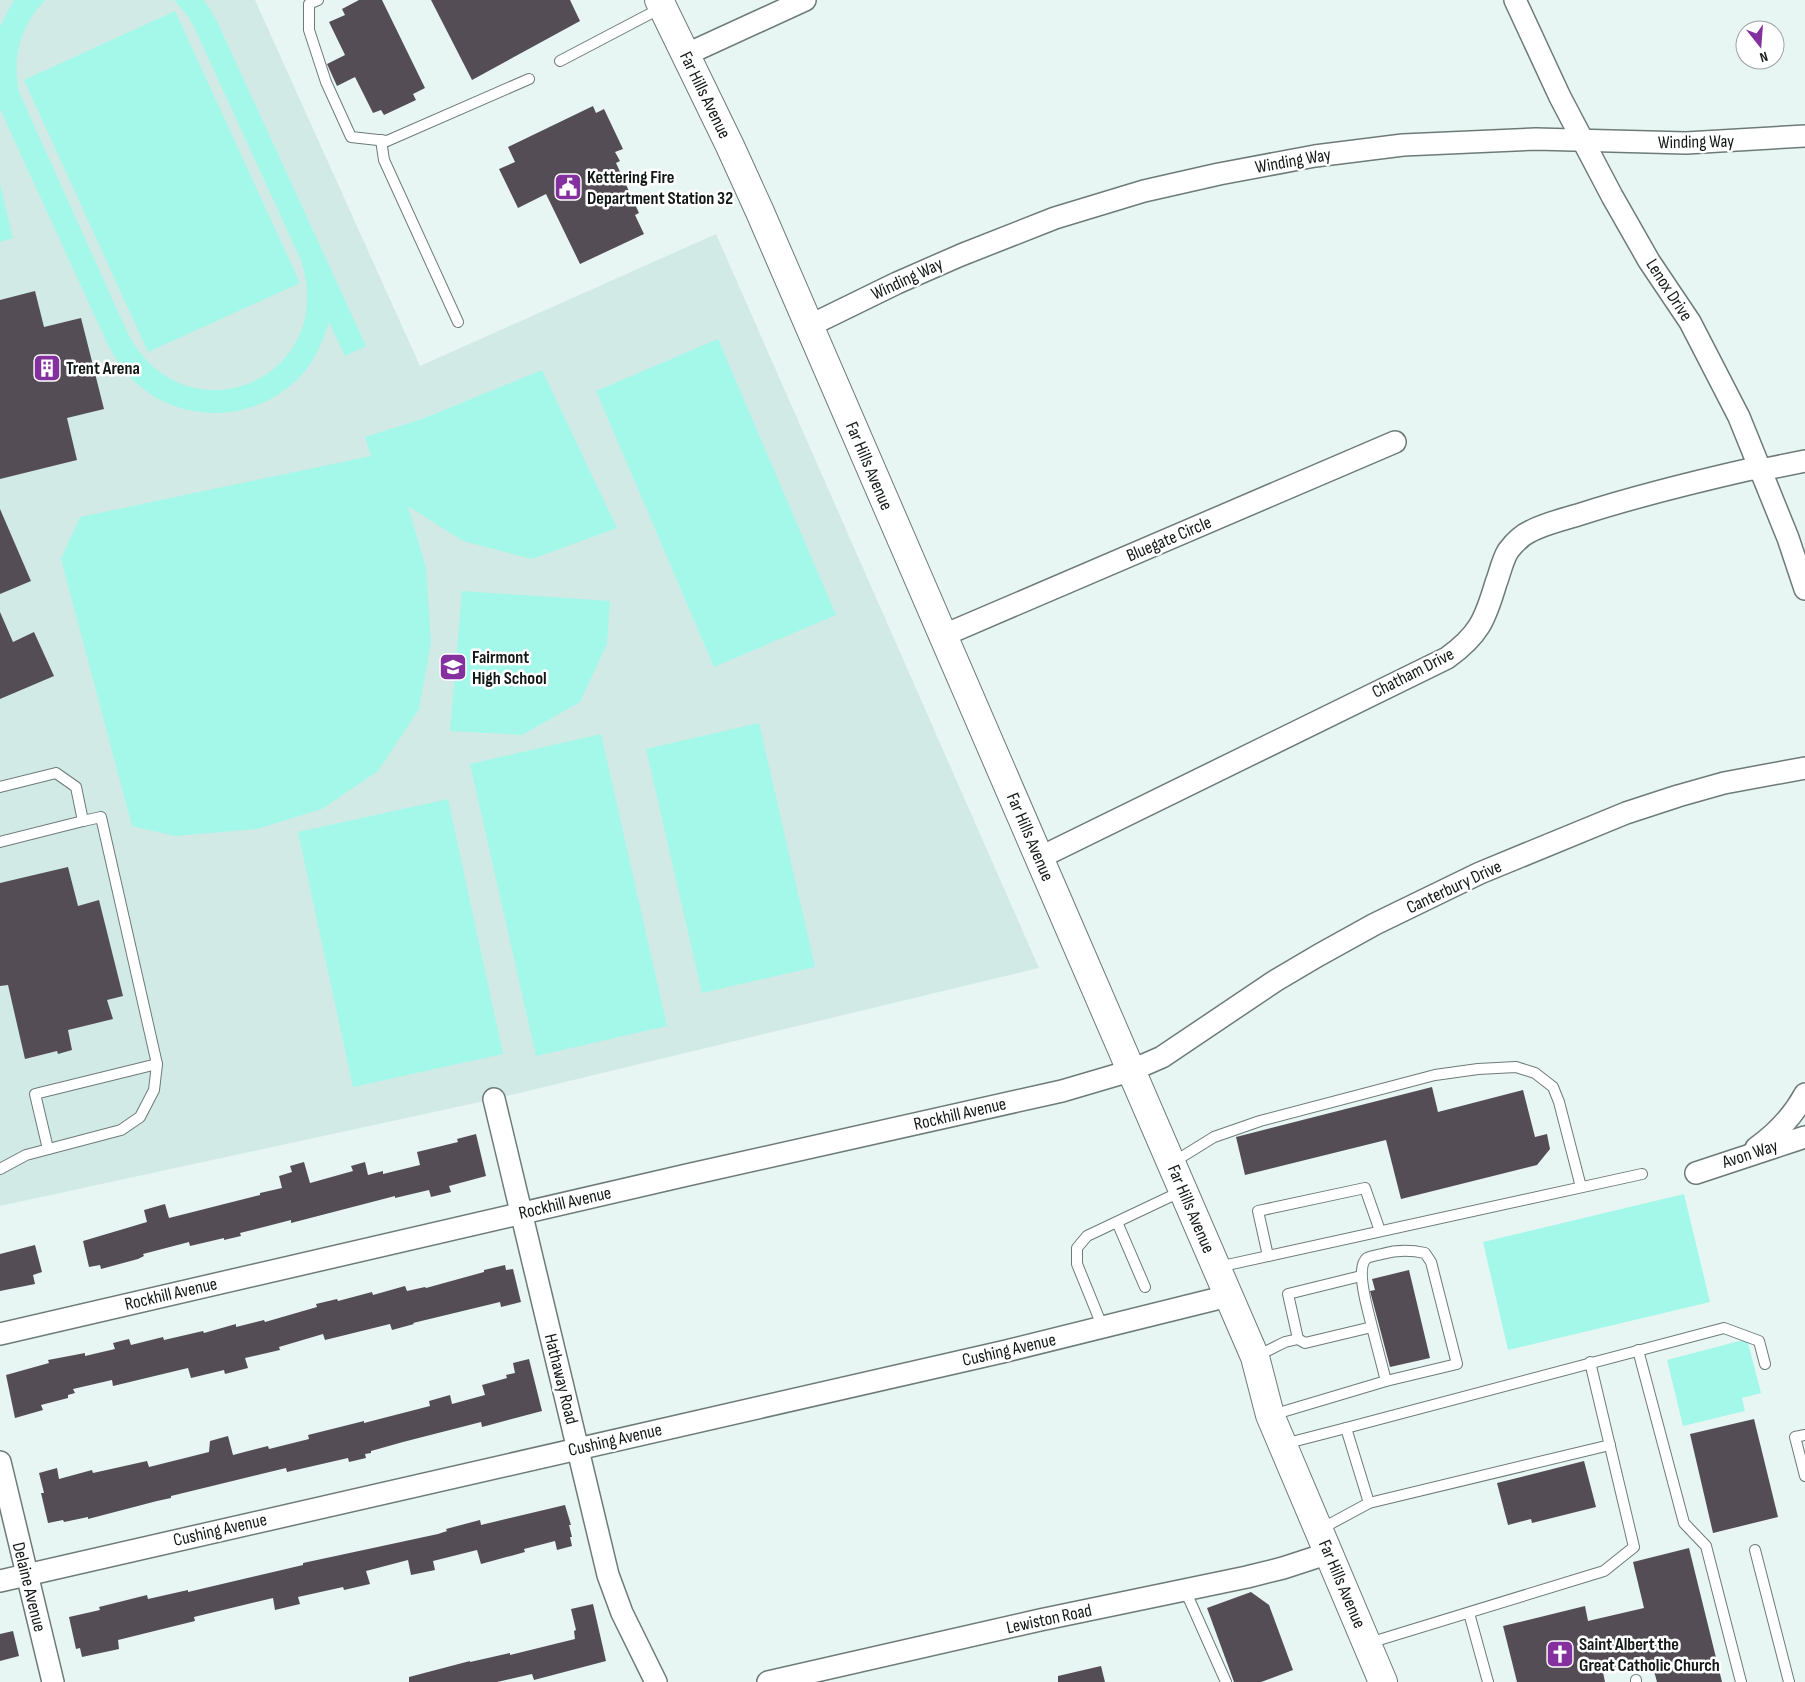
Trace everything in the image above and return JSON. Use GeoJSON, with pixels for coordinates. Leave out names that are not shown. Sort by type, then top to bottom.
{"type":"FeatureCollection","features":[{"type":"Feature","properties":{"kind":"main road","name":"Far Hills Avenue"},"geometry":{"type":"LineString","coordinates":[[661,4],[730,146],[1255,1357],[1270,1415],[1383,1682]]}},
{"type":"Feature","properties":{"kind":"street"},"geometry":{"type":"LineString","coordinates":[[685,55],[805,0]]}},
{"type":"Feature","properties":{"kind":"street","name":"Lenox Drive"},"geometry":{"type":"LineString","coordinates":[[1514,0],[1560,97],[1649,261],[1690,322],[1740,418],[1805,589]]}},
{"type":"Feature","properties":{"kind":"street","name":"Winding Way"},"geometry":{"type":"LineString","coordinates":[[809,326],[897,282],[1055,218],[1154,189],[1219,174],[1315,156],[1403,145],[1536,140],[1686,143],[1805,136]]}},
{"type":"Feature","properties":{"kind":"street","name":"Bluegate Circle"},"geometry":{"type":"LineString","coordinates":[[942,636],[1396,442]]}},
{"type":"Feature","properties":{"kind":"street","name":"Chatham Drive"},"geometry":{"type":"LineString","coordinates":[[1039,858],[1447,658],[1464,645],[1479,628],[1487,612],[1508,552],[1518,540],[1531,530],[1670,488],[1751,469],[1761,470],[1805,461]]}},
{"type":"Feature","properties":{"kind":"street","name":"Canterbury Drive"},"geometry":{"type":"LineString","coordinates":[[1130,1071],[1162,1057],[1276,981],[1319,955],[1375,924],[1480,873],[1626,813],[1678,796],[1724,783],[1805,768]]}},
{"type":"Feature","properties":{"kind":"street","name":"Rockhill Avenue"},"geometry":{"type":"LineString","coordinates":[[0,1334],[1062,1091],[1130,1071]]}},
{"type":"Feature","properties":{"kind":"street"},"geometry":{"type":"LineString","coordinates":[[1746,1156],[1770,1138],[1805,1094]]}},
{"type":"Feature","properties":{"kind":"street","name":"Hathaway Road"},"geometry":{"type":"LineString","coordinates":[[494,1099],[608,1575],[622,1612],[656,1682]]}},
{"type":"Feature","properties":{"kind":"street","name":"Avon Way"},"geometry":{"type":"LineString","coordinates":[[1696,1173],[1805,1137]]}},
{"type":"Feature","properties":{"kind":"street","name":"Cushing Avenue"},"geometry":{"type":"LineString","coordinates":[[0,1581],[1103,1328],[1228,1296]]}},
{"type":"Feature","properties":{"kind":"street","name":"Delaine Avenue"},"geometry":{"type":"LineString","coordinates":[[0,1462],[53,1682]]}},
{"type":"Feature","properties":{"kind":"street","name":"Lewiston Road"},"geometry":{"type":"LineString","coordinates":[[768,1682],[1030,1622],[1274,1571],[1324,1542]]}},
{"type":"Feature","properties":{"kind":"lane"},"geometry":{"type":"LineString","coordinates":[[311,2],[309,30],[326,82],[351,137],[387,141],[529,79]]}},
{"type":"Feature","properties":{"kind":"lane"},"geometry":{"type":"LineString","coordinates":[[560,61],[661,4]]}},
{"type":"Feature","properties":{"kind":"lane"},"geometry":{"type":"LineString","coordinates":[[381,140],[384,160],[458,322]]}},
{"type":"Feature","properties":{"kind":"lane"},"geometry":{"type":"LineString","coordinates":[[0,787],[56,773],[76,787],[83,821]]}},
{"type":"Feature","properties":{"kind":"lane"},"geometry":{"type":"LineString","coordinates":[[0,842],[101,817],[157,1064],[154,1090],[140,1117],[121,1130],[26,1154],[0,1169]]}},
{"type":"Feature","properties":{"kind":"lane"},"geometry":{"type":"LineString","coordinates":[[48,1148],[35,1094],[157,1064]]}},
{"type":"Feature","properties":{"kind":"lane"},"geometry":{"type":"LineString","coordinates":[[1171,1164],[1214,1137],[1260,1121],[1435,1075],[1478,1069],[1516,1067],[1535,1073],[1552,1087],[1559,1102],[1582,1187]]}},
{"type":"Feature","properties":{"kind":"lane"},"geometry":{"type":"LineString","coordinates":[[1216,1267],[1642,1174]]}},
{"type":"Feature","properties":{"kind":"lane"},"geometry":{"type":"LineString","coordinates":[[1268,1256],[1258,1211],[1366,1188],[1380,1231]]}},
{"type":"Feature","properties":{"kind":"lane"},"geometry":{"type":"LineString","coordinates":[[1103,1328],[1077,1264],[1078,1248],[1087,1236],[1183,1191]]}},
{"type":"Feature","properties":{"kind":"lane"},"geometry":{"type":"LineString","coordinates":[[1117,1222],[1145,1287]]}},
{"type":"Feature","properties":{"kind":"lane"},"geometry":{"type":"LineString","coordinates":[[1270,1415],[1386,1381],[1456,1364],[1431,1262],[1425,1253],[1393,1251],[1368,1258],[1362,1264],[1361,1276],[1386,1381]]}},
{"type":"Feature","properties":{"kind":"lane"},"geometry":{"type":"LineString","coordinates":[[1298,1339],[1288,1294],[1361,1276]]}},
{"type":"Feature","properties":{"kind":"lane"},"geometry":{"type":"LineString","coordinates":[[1255,1357],[1285,1342],[1298,1339],[1305,1343],[1372,1327]]}},
{"type":"Feature","properties":{"kind":"lane"},"geometry":{"type":"LineString","coordinates":[[1282,1444],[1724,1328],[1759,1341],[1765,1364]]}},
{"type":"Feature","properties":{"kind":"lane"},"geometry":{"type":"LineString","coordinates":[[1638,1350],[1684,1523],[1706,1546],[1741,1682]]}},
{"type":"Feature","properties":{"kind":"lane"},"geometry":{"type":"LineString","coordinates":[[1368,1644],[1604,1571],[1634,1547],[1590,1362]]}},
{"type":"Feature","properties":{"kind":"lane"},"geometry":{"type":"LineString","coordinates":[[1346,1428],[1369,1503]]}},
{"type":"Feature","properties":{"kind":"lane"},"geometry":{"type":"LineString","coordinates":[[1805,1435],[1795,1437],[1805,1476]]}},
{"type":"Feature","properties":{"kind":"lane"},"geometry":{"type":"LineString","coordinates":[[1324,1542],[1369,1503],[1610,1445]]}},
{"type":"Feature","properties":{"kind":"lane"},"geometry":{"type":"LineString","coordinates":[[1754,1550],[1789,1682]]}},
{"type":"Feature","properties":{"kind":"lane"},"geometry":{"type":"LineString","coordinates":[[1185,1590],[1226,1682]]}},
{"type":"Feature","properties":{"kind":"lane"},"geometry":{"type":"LineString","coordinates":[[1469,1613],[1488,1682]]}},
{"type":"Feature","properties":{"kind":"shaded area","name":"Fairmont High School"},"geometry":{"type":"Polygon","coordinates":[[[0,0],[255,0],[420,366],[716,234],[1039,968],[494,1099],[0,1206],[0,0]]]}},
{"type":"Feature","properties":{"kind":"green space"},"geometry":{"type":"Polygon","coordinates":[[[14,0],[45,0],[29,20],[20,43],[17,67],[19,92],[129,336],[155,368],[187,386],[221,390],[253,382],[280,363],[299,335],[307,300],[300,258],[195,29],[188,16],[174,0],[204,0],[216,19],[366,346],[345,356],[329,322],[313,359],[306,370],[289,386],[270,399],[249,408],[227,412],[204,413],[182,409],[161,400],[131,378],[118,362],[108,345],[0,109],[0,26],[14,0]]]}},
{"type":"Feature","properties":{"kind":"green space"},"geometry":{"type":"Polygon","coordinates":[[[175,11],[300,283],[148,352],[24,80],[175,11]]]}},
{"type":"Feature","properties":{"kind":"green space"},"geometry":{"type":"Polygon","coordinates":[[[0,184],[13,238],[0,242],[0,184]]]}},
{"type":"Feature","properties":{"kind":"green space"},"geometry":{"type":"Polygon","coordinates":[[[718,339],[836,615],[714,667],[596,391],[718,339]]]}},
{"type":"Feature","properties":{"kind":"green space"},"geometry":{"type":"Polygon","coordinates":[[[542,370],[617,528],[532,559],[463,541],[408,506],[426,568],[431,642],[419,709],[378,771],[322,809],[257,829],[175,836],[132,826],[61,559],[80,517],[371,456],[365,437],[422,419],[542,370]]]}},
{"type":"Feature","properties":{"kind":"green space"},"geometry":{"type":"Polygon","coordinates":[[[462,591],[610,601],[607,644],[580,702],[522,735],[450,731],[462,591]]]}},
{"type":"Feature","properties":{"kind":"green space"},"geometry":{"type":"Polygon","coordinates":[[[759,723],[815,967],[702,993],[646,749],[759,723]]]}},
{"type":"Feature","properties":{"kind":"green space"},"geometry":{"type":"Polygon","coordinates":[[[601,734],[667,1026],[536,1056],[470,764],[601,734]]]}},
{"type":"Feature","properties":{"kind":"green space"},"geometry":{"type":"Polygon","coordinates":[[[448,799],[503,1054],[353,1087],[298,832],[448,799]]]}},
{"type":"Feature","properties":{"kind":"green space"},"geometry":{"type":"Polygon","coordinates":[[[1684,1194],[1710,1302],[1508,1350],[1483,1242],[1684,1194]]]}},
{"type":"Feature","properties":{"kind":"green space"},"geometry":{"type":"Polygon","coordinates":[[[1747,1339],[1761,1393],[1742,1398],[1745,1411],[1683,1426],[1667,1360],[1747,1339]]]}},
{"type":"Feature","properties":{"kind":"building"},"geometry":{"type":"Polygon","coordinates":[[[359,0],[382,0],[425,88],[413,94],[416,100],[384,115],[381,110],[373,113],[355,77],[337,86],[327,64],[345,55],[329,22],[345,15],[342,9],[359,0]]]}},
{"type":"Feature","properties":{"kind":"building"},"geometry":{"type":"Polygon","coordinates":[[[431,0],[570,0],[580,21],[472,80],[431,0]]]}},
{"type":"Feature","properties":{"kind":"building","name":"Kettering Fire Department Station 32"},"geometry":{"type":"Polygon","coordinates":[[[593,106],[596,113],[604,109],[623,149],[615,152],[620,161],[616,163],[639,213],[635,215],[644,234],[580,264],[546,194],[518,208],[499,169],[515,162],[508,147],[593,106]]]}},
{"type":"Feature","properties":{"kind":"building","name":"Trent Arena"},"geometry":{"type":"Polygon","coordinates":[[[35,291],[44,327],[81,318],[104,409],[67,418],[77,460],[0,479],[0,300],[35,291]]]}},
{"type":"Feature","properties":{"kind":"building"},"geometry":{"type":"Polygon","coordinates":[[[0,509],[31,581],[0,594],[0,509]]]}},
{"type":"Feature","properties":{"kind":"building"},"geometry":{"type":"Polygon","coordinates":[[[0,612],[13,642],[34,632],[54,676],[0,699],[0,612]]]}},
{"type":"Feature","properties":{"kind":"building"},"geometry":{"type":"Polygon","coordinates":[[[68,867],[78,906],[99,900],[123,996],[107,1000],[113,1019],[68,1030],[72,1050],[58,1054],[57,1051],[25,1059],[8,985],[0,986],[0,883],[68,867]]]}},
{"type":"Feature","properties":{"kind":"building"},"geometry":{"type":"Polygon","coordinates":[[[1432,1087],[1438,1112],[1523,1090],[1535,1137],[1547,1134],[1550,1149],[1537,1165],[1401,1199],[1386,1140],[1245,1175],[1236,1137],[1432,1087]]]}},
{"type":"Feature","properties":{"kind":"building"},"geometry":{"type":"Polygon","coordinates":[[[476,1134],[486,1176],[449,1186],[451,1192],[431,1197],[429,1190],[395,1198],[395,1196],[291,1223],[291,1220],[240,1233],[241,1236],[224,1240],[224,1238],[190,1246],[189,1242],[143,1254],[144,1256],[138,1259],[101,1269],[100,1265],[89,1267],[83,1241],[147,1222],[144,1210],[165,1204],[169,1218],[260,1195],[260,1193],[282,1188],[279,1176],[292,1172],[290,1166],[304,1162],[310,1183],[353,1171],[351,1166],[365,1162],[368,1175],[383,1171],[383,1174],[420,1165],[417,1152],[458,1142],[457,1139],[476,1134]]]}},
{"type":"Feature","properties":{"kind":"building"},"geometry":{"type":"Polygon","coordinates":[[[35,1245],[42,1272],[33,1275],[35,1284],[0,1291],[0,1254],[35,1245]]]}},
{"type":"Feature","properties":{"kind":"building"},"geometry":{"type":"Polygon","coordinates":[[[505,1265],[506,1270],[513,1269],[521,1302],[501,1307],[500,1302],[413,1323],[392,1330],[390,1324],[325,1340],[323,1334],[279,1347],[280,1350],[245,1358],[248,1368],[225,1374],[224,1370],[191,1378],[188,1368],[113,1386],[112,1380],[73,1389],[75,1393],[68,1395],[68,1398],[41,1405],[43,1410],[15,1418],[6,1375],[49,1363],[48,1360],[85,1353],[85,1356],[115,1349],[113,1343],[129,1339],[131,1345],[163,1337],[164,1340],[203,1331],[204,1333],[236,1324],[236,1327],[264,1320],[265,1322],[317,1307],[316,1304],[337,1299],[338,1301],[372,1292],[373,1295],[405,1286],[407,1291],[426,1288],[505,1265]]]}},
{"type":"Feature","properties":{"kind":"building"},"geometry":{"type":"Polygon","coordinates":[[[1409,1270],[1430,1358],[1390,1367],[1370,1291],[1375,1290],[1372,1279],[1409,1270]]]}},
{"type":"Feature","properties":{"kind":"building"},"geometry":{"type":"Polygon","coordinates":[[[529,1359],[542,1411],[482,1427],[481,1422],[403,1442],[371,1451],[371,1453],[365,1454],[366,1458],[349,1462],[348,1458],[287,1472],[286,1468],[171,1496],[171,1498],[88,1519],[88,1517],[48,1523],[41,1493],[44,1493],[39,1473],[57,1468],[59,1479],[92,1470],[93,1473],[147,1461],[149,1467],[209,1452],[210,1441],[228,1436],[233,1455],[268,1446],[269,1449],[309,1439],[308,1435],[430,1406],[429,1401],[450,1395],[452,1404],[485,1395],[482,1385],[507,1378],[506,1375],[515,1373],[513,1363],[529,1359]]]}},
{"type":"Feature","properties":{"kind":"building"},"geometry":{"type":"Polygon","coordinates":[[[1754,1419],[1778,1517],[1713,1533],[1690,1434],[1754,1419]]]}},
{"type":"Feature","properties":{"kind":"building"},"geometry":{"type":"Polygon","coordinates":[[[1584,1461],[1596,1507],[1532,1523],[1531,1519],[1508,1525],[1497,1483],[1584,1461]]]}},
{"type":"Feature","properties":{"kind":"building"},"geometry":{"type":"Polygon","coordinates":[[[565,1505],[571,1525],[569,1525],[572,1546],[557,1550],[555,1541],[524,1549],[525,1552],[481,1564],[477,1550],[433,1561],[435,1570],[411,1575],[408,1560],[366,1571],[370,1584],[344,1590],[343,1587],[298,1597],[300,1604],[275,1610],[273,1598],[194,1617],[195,1621],[118,1640],[119,1649],[82,1657],[80,1648],[76,1649],[69,1617],[100,1610],[99,1607],[147,1595],[148,1599],[188,1590],[188,1592],[303,1565],[303,1563],[438,1534],[447,1531],[446,1529],[480,1520],[481,1525],[565,1505]]]}},
{"type":"Feature","properties":{"kind":"building"},"geometry":{"type":"Polygon","coordinates":[[[1689,1548],[1722,1682],[1657,1682],[1651,1660],[1603,1672],[1605,1682],[1517,1682],[1503,1626],[1585,1606],[1588,1621],[1644,1608],[1633,1562],[1689,1548]]]}},
{"type":"Feature","properties":{"kind":"building"},"geometry":{"type":"Polygon","coordinates":[[[1251,1592],[1269,1605],[1293,1670],[1261,1682],[1234,1682],[1207,1608],[1251,1592]]]}},
{"type":"Feature","properties":{"kind":"building"},"geometry":{"type":"Polygon","coordinates":[[[593,1604],[606,1661],[534,1680],[532,1674],[497,1682],[409,1682],[409,1677],[470,1661],[510,1653],[510,1655],[575,1639],[574,1631],[576,1630],[571,1609],[593,1604]]]}},
{"type":"Feature","properties":{"kind":"building"},"geometry":{"type":"Polygon","coordinates":[[[13,1631],[19,1656],[0,1661],[0,1634],[13,1631]]]}},
{"type":"Feature","properties":{"kind":"building"},"geometry":{"type":"Polygon","coordinates":[[[1101,1666],[1105,1682],[1058,1682],[1058,1676],[1101,1666]]]}},
{"type":"Feature","properties":{"kind":"place","name":"Kettering Fire Department Station 32"},"geometry":{"type":"Point","coordinates":[568,187]}},
{"type":"Feature","properties":{"kind":"place","name":"Trent Arena"},"geometry":{"type":"Point","coordinates":[47,368]}},
{"type":"Feature","properties":{"kind":"place","name":"Fairmont High School"},"geometry":{"type":"Point","coordinates":[453,667]}},
{"type":"Feature","properties":{"kind":"place","name":"Saint Albert the Great Catholic Church"},"geometry":{"type":"Point","coordinates":[1560,1654]}}]}
